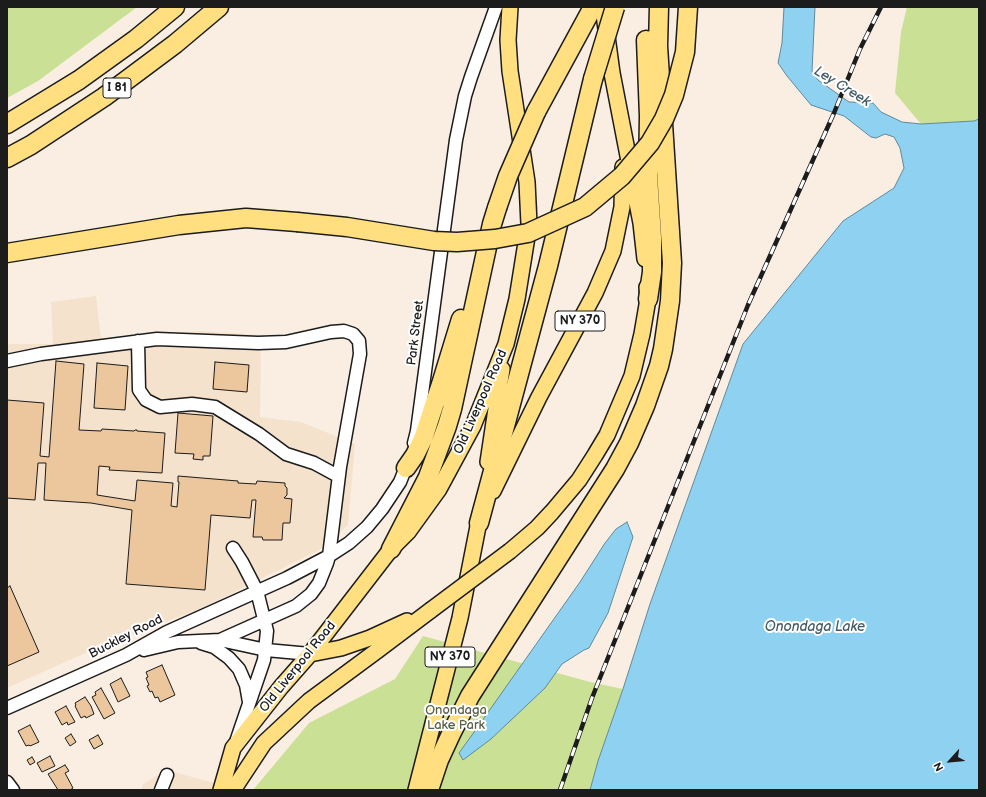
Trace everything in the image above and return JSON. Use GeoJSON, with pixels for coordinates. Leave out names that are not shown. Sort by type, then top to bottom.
{"type":"FeatureCollection","features":[{"type":"Feature","properties":{"kind":"highway","name":"I 81"},"geometry":{"type":"LineString","coordinates":[[7,124],[79,80],[136,39],[175,7]]}},
{"type":"Feature","properties":{"kind":"highway","name":"I 81"},"geometry":{"type":"LineString","coordinates":[[7,158],[31,145],[104,97],[175,44],[219,7]]}},
{"type":"Feature","properties":{"kind":"highway"},"geometry":{"type":"LineString","coordinates":[[391,549],[428,477],[447,426],[492,224],[508,176],[536,112],[593,7]]}},
{"type":"Feature","properties":{"kind":"highway"},"geometry":{"type":"LineString","coordinates":[[647,7],[648,175],[652,237],[652,272],[648,299]]}},
{"type":"Feature","properties":{"kind":"highway"},"geometry":{"type":"LineString","coordinates":[[429,790],[439,760],[470,696],[622,456],[645,406],[659,366],[670,301],[672,263],[658,46],[658,7]]}},
{"type":"Feature","properties":{"kind":"highway"},"geometry":{"type":"LineString","coordinates":[[7,253],[179,225],[246,218],[347,227],[434,241],[456,242],[495,239],[528,232],[585,207],[622,176],[650,143],[664,119],[674,95],[685,52],[688,7]]}},
{"type":"Feature","properties":{"kind":"highway"},"geometry":{"type":"LineString","coordinates":[[479,523],[548,266],[593,79],[605,10]]}},
{"type":"Feature","properties":{"kind":"highway"},"geometry":{"type":"LineString","coordinates":[[406,468],[415,455],[422,439],[442,381],[484,238],[497,208]]}},
{"type":"Feature","properties":{"kind":"main road","name":"Old Liverpool Road"},"geometry":{"type":"LineString","coordinates":[[221,790],[234,748],[281,687],[310,654],[391,549],[408,532],[439,489],[473,426],[506,344],[517,299],[528,224],[527,182],[510,71],[508,40],[510,7]]}},
{"type":"Feature","properties":{"kind":"main road","name":"NY 370"},"geometry":{"type":"LineString","coordinates":[[479,523],[539,397],[595,293],[613,251],[622,207],[624,173],[618,104],[612,73],[605,10]]}},
{"type":"Feature","properties":{"kind":"main road"},"geometry":{"type":"LineString","coordinates":[[233,790],[264,743],[309,701],[532,533],[579,480],[607,435],[632,376],[642,334],[648,299],[641,223],[618,104]]}},
{"type":"Feature","properties":{"kind":"main road","name":"NY 370"},"geometry":{"type":"LineString","coordinates":[[416,790],[460,618],[479,523],[506,344]]}},
{"type":"Feature","properties":{"kind":"main road"},"geometry":{"type":"LineString","coordinates":[[310,654],[341,648],[370,638],[431,610]]}},
{"type":"Feature","properties":{"kind":"street","name":"Park Street"},"geometry":{"type":"LineString","coordinates":[[257,591],[287,578],[349,543],[367,527],[382,509],[400,482],[406,468],[417,432],[456,140],[469,83],[496,7]]}},
{"type":"Feature","properties":{"kind":"street"},"geometry":{"type":"LineString","coordinates":[[7,361],[41,354],[157,339],[258,343],[286,342],[330,332],[344,331],[353,334],[360,342],[360,354],[338,476],[327,563],[319,583],[311,594],[296,606],[220,640]]}},
{"type":"Feature","properties":{"kind":"street"},"geometry":{"type":"LineString","coordinates":[[138,341],[139,390],[146,400],[160,406],[192,404],[216,407],[259,434],[286,454],[314,463],[338,476]]}},
{"type":"Feature","properties":{"kind":"street","name":"Old Liverpool Road"},"geometry":{"type":"LineString","coordinates":[[233,548],[257,591],[268,631],[264,660],[234,748]]}},
{"type":"Feature","properties":{"kind":"street","name":"Buckley Road"},"geometry":{"type":"LineString","coordinates":[[7,708],[126,655],[167,632],[257,591]]}},
{"type":"Feature","properties":{"kind":"street"},"geometry":{"type":"LineString","coordinates":[[126,655],[178,642],[220,640],[266,650],[310,654]]}},
{"type":"Feature","properties":{"kind":"street"},"geometry":{"type":"LineString","coordinates":[[192,642],[207,644],[214,647],[229,658],[239,669],[246,685],[249,705]]}},
{"type":"Feature","properties":{"kind":"street"},"geometry":{"type":"LineString","coordinates":[[161,790],[166,775]]}},
{"type":"Feature","properties":{"kind":"street"},"geometry":{"type":"LineString","coordinates":[[7,782],[13,790]]}},
{"type":"Feature","properties":{"kind":"shaded area"},"geometry":{"type":"Polygon","coordinates":[[[96,296],[101,339],[200,331],[261,335],[260,417],[301,422],[355,444],[348,525],[319,550],[202,608],[101,646],[7,688],[7,344],[53,344],[51,302],[96,296]]]}},
{"type":"Feature","properties":{"kind":"shaded area"},"geometry":{"type":"Polygon","coordinates":[[[167,770],[214,783],[211,790],[141,790],[143,784],[167,770]]]}},
{"type":"Feature","properties":{"kind":"green space"},"geometry":{"type":"Polygon","coordinates":[[[7,7],[137,7],[38,81],[7,98],[7,7]]]}},
{"type":"Feature","properties":{"kind":"green space"},"geometry":{"type":"Polygon","coordinates":[[[907,7],[979,7],[979,119],[974,121],[921,124],[895,93],[901,32],[907,7]]]}},
{"type":"Feature","properties":{"kind":"green space","name":"Onondaga Lake Park"},"geometry":{"type":"Polygon","coordinates":[[[423,636],[590,682],[623,689],[598,761],[590,790],[253,790],[309,723],[395,679],[423,636]]]}},
{"type":"Feature","properties":{"kind":"water","name":"Onondaga Lake"},"geometry":{"type":"Polygon","coordinates":[[[784,7],[815,7],[812,71],[818,80],[849,102],[873,103],[881,112],[902,122],[921,124],[974,121],[979,119],[979,790],[590,790],[598,761],[650,604],[743,344],[843,221],[894,188],[904,168],[900,148],[894,137],[885,134],[876,138],[871,137],[844,116],[811,105],[787,76],[778,63],[782,43],[784,7]]]}},
{"type":"Feature","properties":{"kind":"water"},"geometry":{"type":"Polygon","coordinates":[[[627,522],[633,537],[608,613],[589,648],[562,664],[545,688],[491,739],[463,760],[459,753],[580,582],[605,543],[616,529],[627,522]]]}},
{"type":"Feature","properties":{"kind":"building"},"geometry":{"type":"Polygon","coordinates":[[[56,361],[84,364],[79,430],[137,430],[165,433],[162,473],[109,470],[110,467],[99,466],[97,495],[135,501],[137,480],[173,483],[171,506],[177,507],[178,476],[238,481],[238,483],[256,484],[257,481],[285,483],[287,495],[284,498],[292,499],[290,523],[283,523],[282,540],[263,540],[262,537],[253,537],[256,500],[252,500],[250,518],[211,515],[205,590],[126,584],[132,510],[91,503],[44,500],[46,463],[38,463],[35,500],[7,498],[7,400],[44,403],[40,456],[49,457],[56,361]]]}},
{"type":"Feature","properties":{"kind":"building"},"geometry":{"type":"Polygon","coordinates":[[[215,362],[249,365],[247,392],[213,389],[215,362]]]}},
{"type":"Feature","properties":{"kind":"building"},"geometry":{"type":"Polygon","coordinates":[[[97,363],[128,366],[125,410],[94,408],[97,363]]]}},
{"type":"Feature","properties":{"kind":"building"},"geometry":{"type":"Polygon","coordinates":[[[178,413],[213,416],[210,456],[203,456],[203,460],[193,459],[194,454],[175,453],[178,413]]]}},
{"type":"Feature","properties":{"kind":"building"},"geometry":{"type":"Polygon","coordinates":[[[10,586],[39,652],[7,666],[7,588],[10,586]]]}},
{"type":"Feature","properties":{"kind":"building"},"geometry":{"type":"Polygon","coordinates":[[[162,665],[175,695],[160,702],[158,697],[155,698],[152,691],[150,692],[147,686],[149,685],[146,678],[148,677],[146,672],[162,665]]]}},
{"type":"Feature","properties":{"kind":"building"},"geometry":{"type":"Polygon","coordinates":[[[121,678],[130,696],[118,702],[110,684],[121,678]]]}},
{"type":"Feature","properties":{"kind":"building"},"geometry":{"type":"Polygon","coordinates":[[[101,688],[115,713],[104,719],[92,697],[96,695],[95,692],[101,688]]]}},
{"type":"Feature","properties":{"kind":"building"},"geometry":{"type":"Polygon","coordinates":[[[85,697],[94,714],[86,718],[85,716],[81,718],[75,703],[85,697]]]}},
{"type":"Feature","properties":{"kind":"building"},"geometry":{"type":"Polygon","coordinates":[[[66,706],[75,722],[68,725],[67,722],[62,725],[55,712],[66,706]]]}},
{"type":"Feature","properties":{"kind":"building"},"geometry":{"type":"Polygon","coordinates":[[[30,725],[39,742],[26,746],[18,731],[30,725]]]}},
{"type":"Feature","properties":{"kind":"building"},"geometry":{"type":"Polygon","coordinates":[[[71,734],[76,742],[70,746],[65,738],[71,734]]]}},
{"type":"Feature","properties":{"kind":"building"},"geometry":{"type":"Polygon","coordinates":[[[98,735],[103,744],[94,749],[89,740],[98,735]]]}},
{"type":"Feature","properties":{"kind":"building"},"geometry":{"type":"Polygon","coordinates":[[[50,756],[55,766],[42,772],[37,763],[50,756]]]}},
{"type":"Feature","properties":{"kind":"building"},"geometry":{"type":"Polygon","coordinates":[[[32,757],[35,762],[30,765],[27,760],[32,757]]]}},
{"type":"Feature","properties":{"kind":"building"},"geometry":{"type":"Polygon","coordinates":[[[65,765],[69,771],[65,773],[73,788],[70,790],[58,790],[48,774],[65,765]]]}},
{"type":"Feature","properties":{"kind":"railway"},"geometry":{"type":"LineString","coordinates":[[560,790],[592,698],[748,305],[834,113],[860,49],[881,7]]}},
{"type":"Feature","properties":{"kind":"water label","name":"Ley Creek"},"geometry":{"type":"Point","coordinates":[842,87]}}]}
